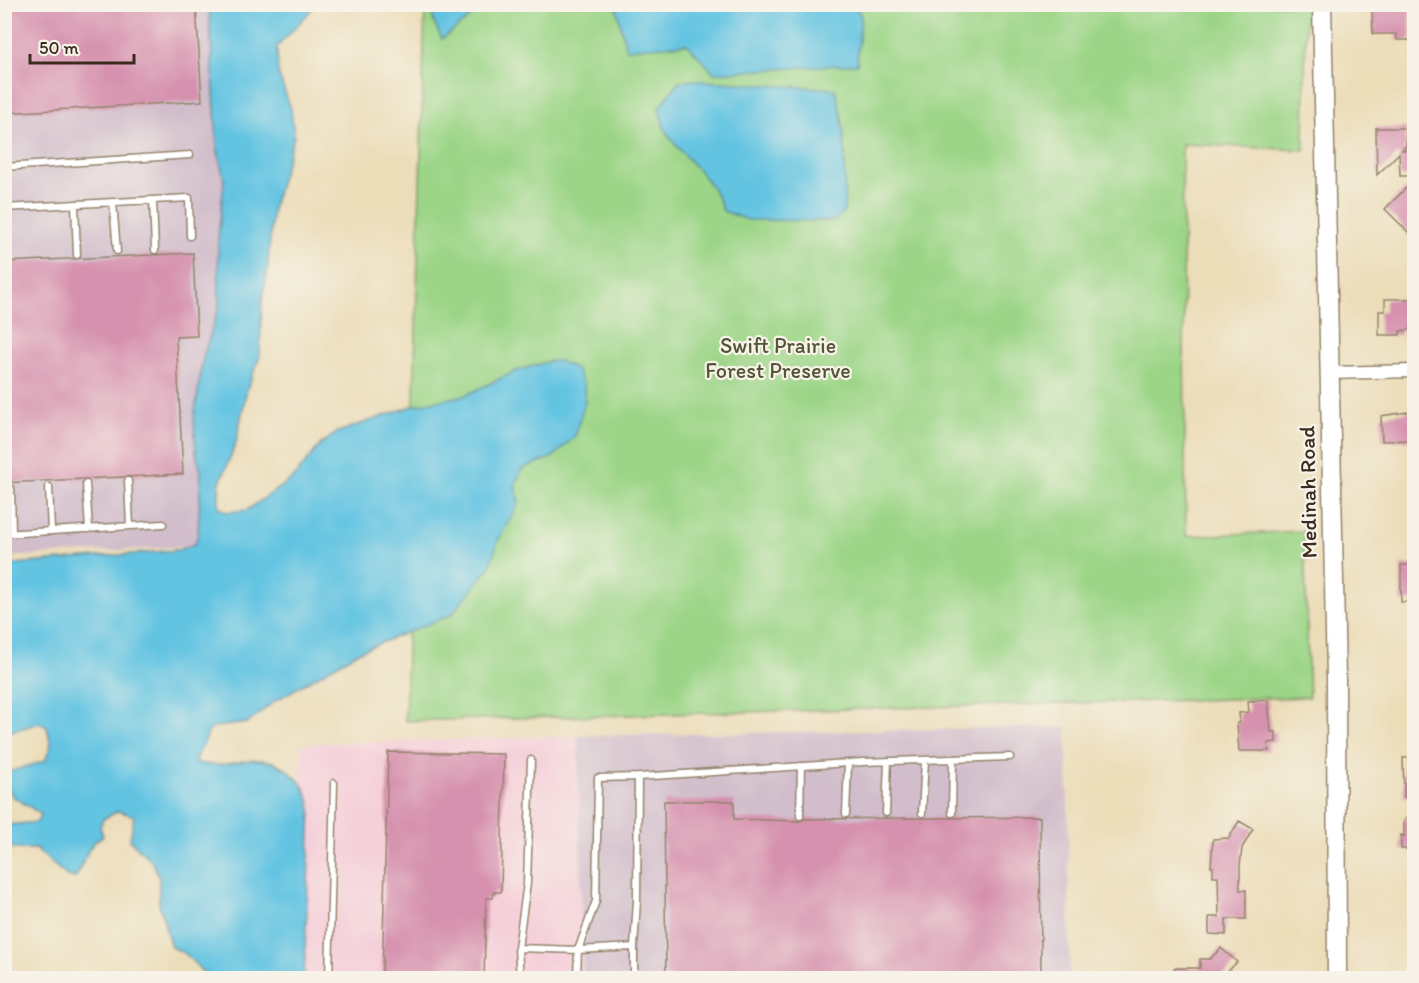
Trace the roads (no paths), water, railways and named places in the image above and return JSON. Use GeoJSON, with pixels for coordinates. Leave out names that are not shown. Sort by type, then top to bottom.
{"type":"FeatureCollection","features":[{"type":"Feature","properties":{"kind":"street","name":"Medinah Road"},"geometry":{"type":"LineString","coordinates":[[1322,4],[1336,679],[1337,978]]}},
{"type":"Feature","properties":{"kind":"street"},"geometry":{"type":"LineString","coordinates":[[1329,373],[1414,370]]}},
{"type":"Feature","properties":{"kind":"lane"},"geometry":{"type":"LineString","coordinates":[[4,167],[190,155]]}},
{"type":"Feature","properties":{"kind":"lane"},"geometry":{"type":"LineString","coordinates":[[4,208],[189,198],[190,236]]}},
{"type":"Feature","properties":{"kind":"lane"},"geometry":{"type":"LineString","coordinates":[[153,200],[155,250]]}},
{"type":"Feature","properties":{"kind":"lane"},"geometry":{"type":"LineString","coordinates":[[113,202],[117,251]]}},
{"type":"Feature","properties":{"kind":"lane"},"geometry":{"type":"LineString","coordinates":[[75,204],[77,255]]}},
{"type":"Feature","properties":{"kind":"lane"},"geometry":{"type":"LineString","coordinates":[[128,482],[130,526]]}},
{"type":"Feature","properties":{"kind":"lane"},"geometry":{"type":"LineString","coordinates":[[86,484],[89,529]]}},
{"type":"Feature","properties":{"kind":"lane"},"geometry":{"type":"LineString","coordinates":[[49,488],[51,531]]}},
{"type":"Feature","properties":{"kind":"lane"},"geometry":{"type":"LineString","coordinates":[[11,489],[12,533]]}},
{"type":"Feature","properties":{"kind":"lane"},"geometry":{"type":"LineString","coordinates":[[4,534],[163,524]]}},
{"type":"Feature","properties":{"kind":"lane"},"geometry":{"type":"LineString","coordinates":[[577,978],[578,950],[596,901],[598,777],[638,777],[848,763],[1010,757]]}},
{"type":"Feature","properties":{"kind":"lane"},"geometry":{"type":"LineString","coordinates":[[952,813],[953,759]]}},
{"type":"Feature","properties":{"kind":"lane"},"geometry":{"type":"LineString","coordinates":[[520,978],[518,948],[527,883],[531,760]]}},
{"type":"Feature","properties":{"kind":"lane"},"geometry":{"type":"LineString","coordinates":[[922,813],[925,760]]}},
{"type":"Feature","properties":{"kind":"lane"},"geometry":{"type":"LineString","coordinates":[[886,813],[888,761]]}},
{"type":"Feature","properties":{"kind":"lane"},"geometry":{"type":"LineString","coordinates":[[846,814],[848,763]]}},
{"type":"Feature","properties":{"kind":"lane"},"geometry":{"type":"LineString","coordinates":[[800,816],[801,766]]}},
{"type":"Feature","properties":{"kind":"lane"},"geometry":{"type":"LineString","coordinates":[[634,978],[638,901],[638,777]]}},
{"type":"Feature","properties":{"kind":"lane"},"geometry":{"type":"LineString","coordinates":[[328,978],[334,783]]}},
{"type":"Feature","properties":{"kind":"lane"},"geometry":{"type":"LineString","coordinates":[[518,948],[578,950],[634,947]]}},
{"type":"Feature","properties":{"kind":"water"},"geometry":{"type":"Polygon","coordinates":[[[433,4],[486,5],[442,39],[433,20],[433,4]]]}},
{"type":"Feature","properties":{"kind":"water"},"geometry":{"type":"Polygon","coordinates":[[[209,5],[316,5],[277,47],[278,73],[291,109],[294,136],[273,207],[267,274],[262,300],[260,356],[247,389],[236,443],[219,485],[219,507],[227,512],[247,510],[293,478],[321,444],[338,432],[412,406],[466,395],[516,371],[550,361],[559,361],[576,369],[584,385],[585,402],[575,436],[553,457],[522,469],[515,485],[519,503],[498,541],[490,567],[451,615],[358,652],[275,701],[248,723],[215,727],[208,732],[195,762],[218,765],[265,760],[275,763],[292,774],[309,800],[311,810],[304,978],[208,978],[186,954],[171,947],[159,904],[159,878],[152,862],[130,840],[134,816],[118,811],[103,819],[100,827],[103,836],[89,849],[75,878],[67,876],[38,851],[39,849],[13,849],[7,834],[8,825],[37,822],[41,814],[12,796],[5,780],[8,772],[45,761],[51,745],[47,727],[40,723],[5,733],[5,565],[178,550],[195,544],[198,535],[201,471],[196,453],[194,418],[203,358],[219,307],[218,240],[224,181],[217,145],[209,5]]]}},
{"type":"Feature","properties":{"kind":"water"},"geometry":{"type":"Polygon","coordinates":[[[616,5],[855,5],[861,16],[857,64],[714,73],[687,44],[626,49],[616,5]]]}},
{"type":"Feature","properties":{"kind":"water"},"geometry":{"type":"Polygon","coordinates":[[[688,80],[835,89],[844,135],[844,211],[835,221],[748,220],[723,211],[713,189],[675,145],[661,119],[659,108],[678,83],[688,80]]]}},
{"type":"Feature","properties":{"kind":"park label","name":"Swift Prairie Forest Preserve"},"geometry":{"type":"Point","coordinates":[778,358]}}]}
